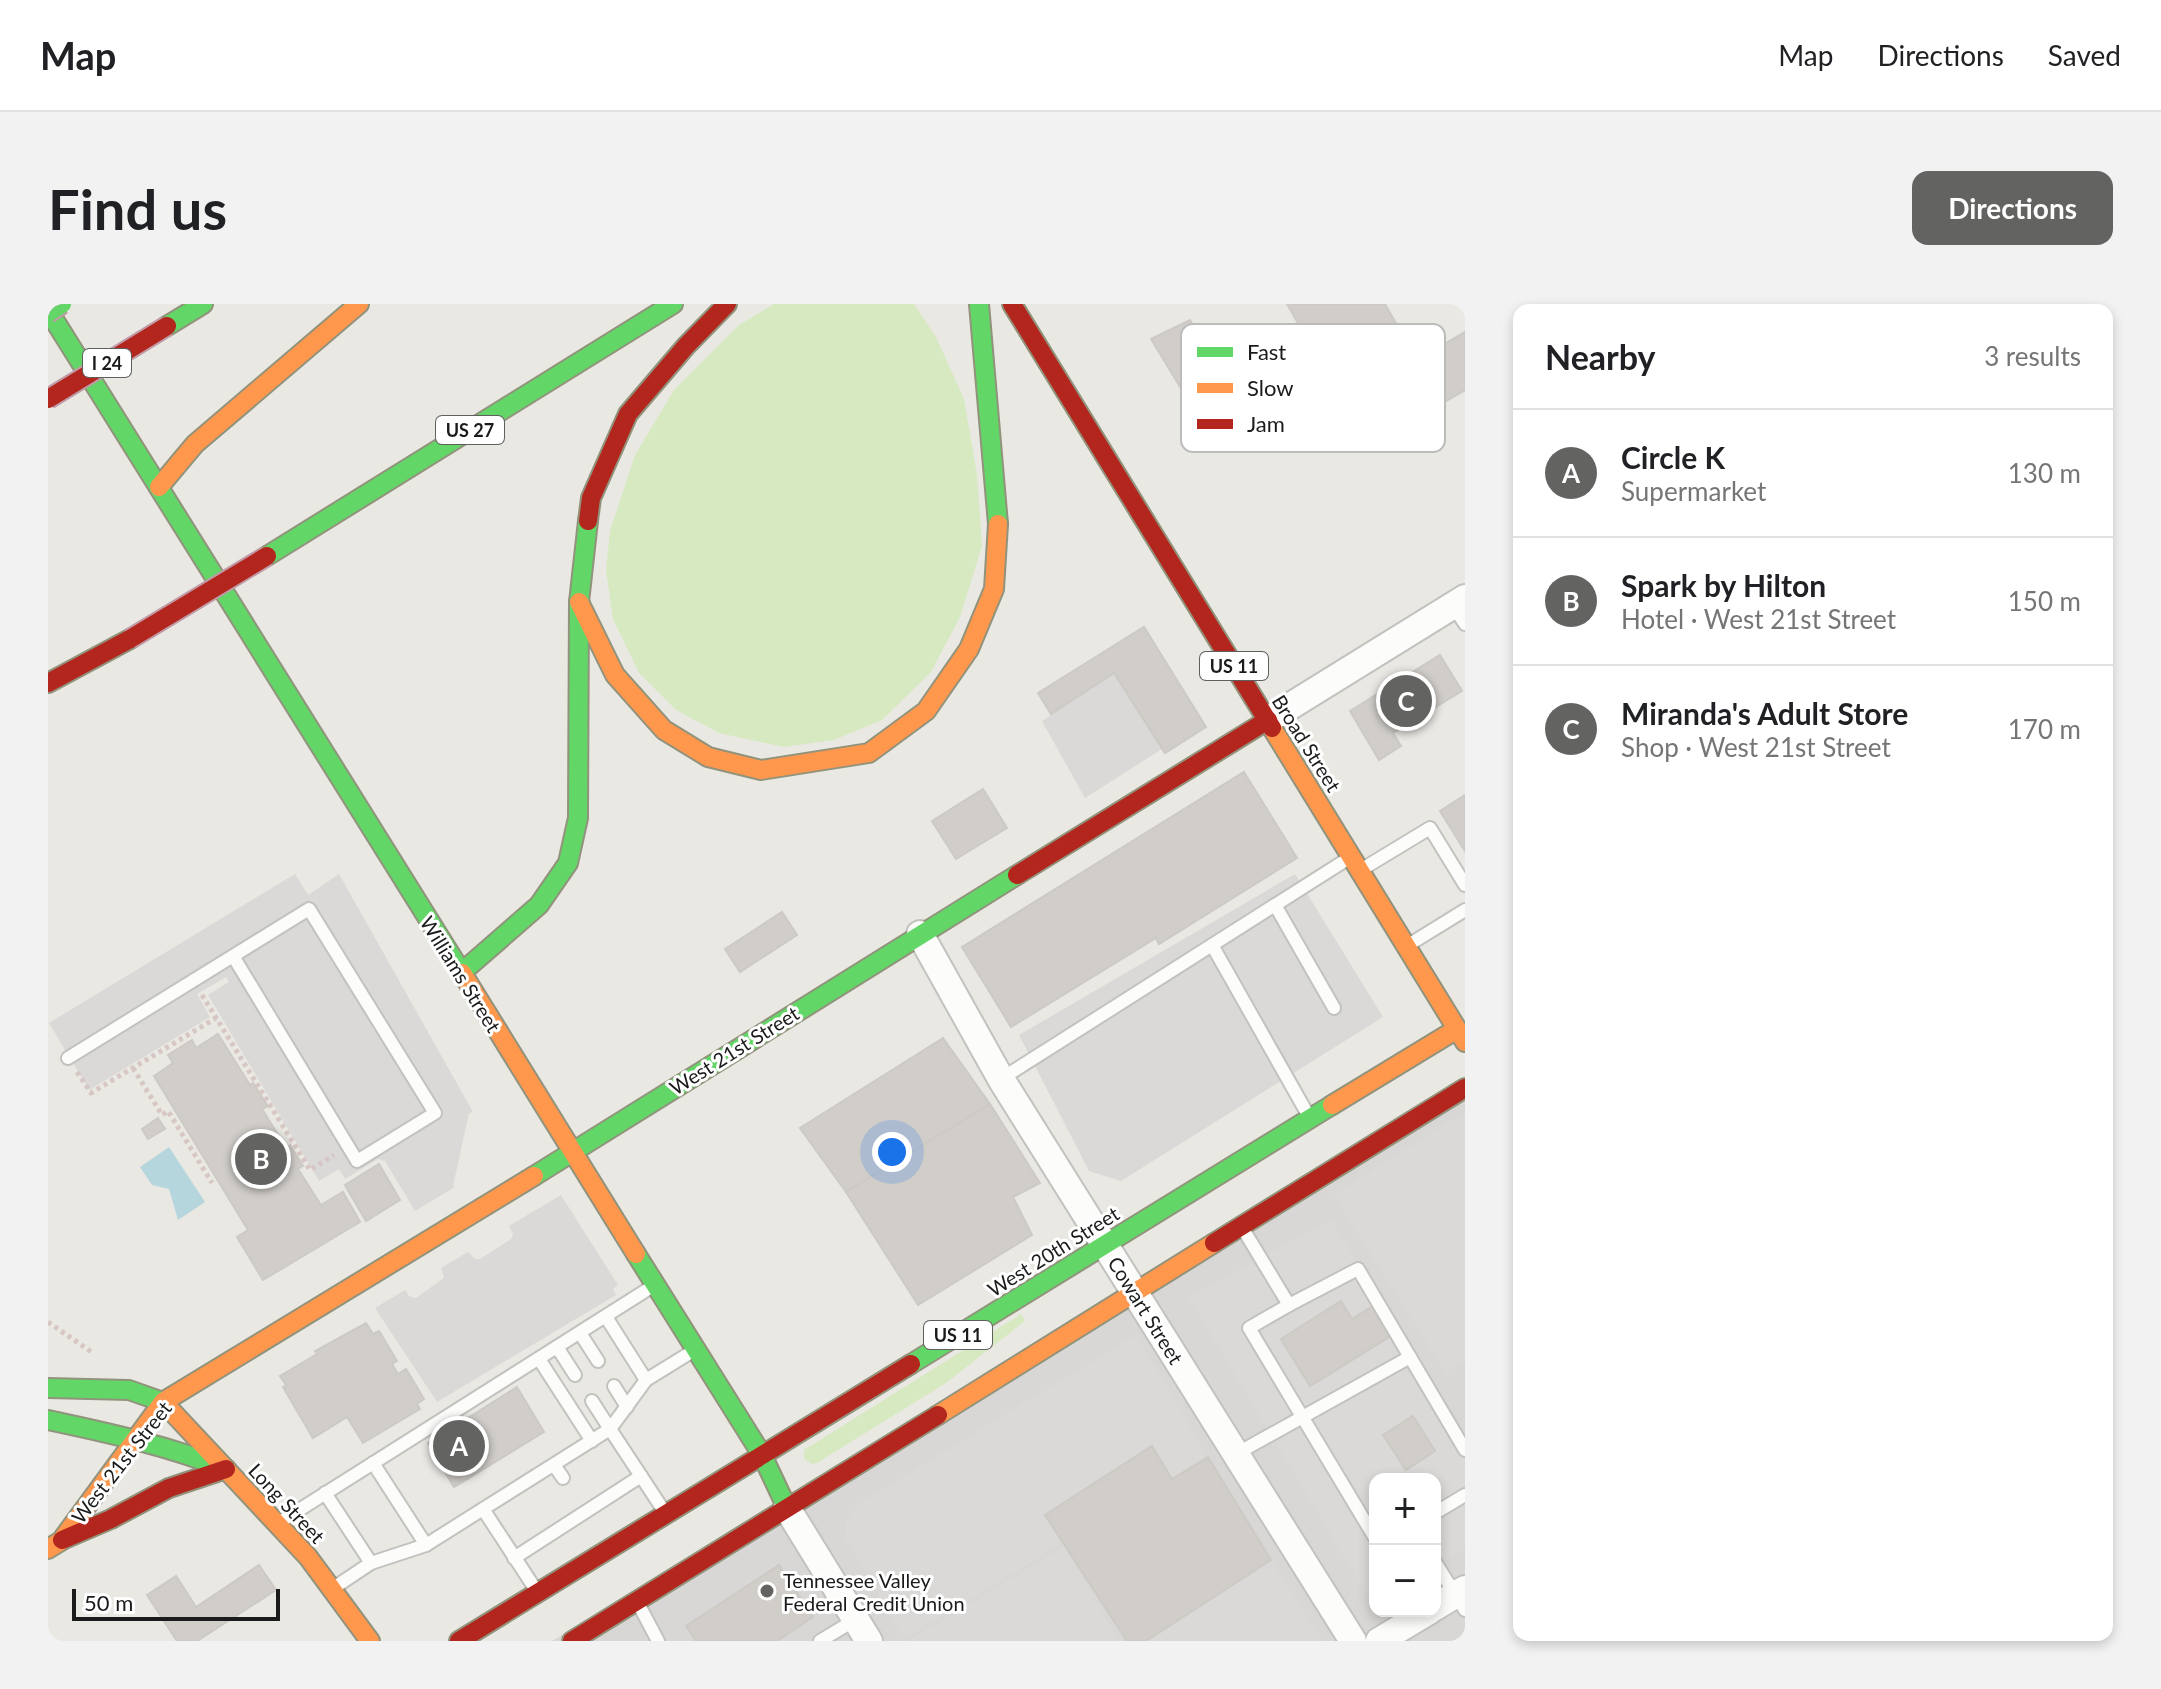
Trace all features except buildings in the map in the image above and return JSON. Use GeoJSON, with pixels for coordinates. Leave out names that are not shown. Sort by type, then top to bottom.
{"type":"FeatureCollection","features":[{"type":"Feature","properties":{"kind":"main road"},"geometry":{"type":"LineString","coordinates":[[48,311],[62,304]]}},
{"type":"Feature","properties":{"kind":"main road","name":"I 24"},"geometry":{"type":"LineString","coordinates":[[48,399],[203,304]]}},
{"type":"Feature","properties":{"kind":"main road"},"geometry":{"type":"LineString","coordinates":[[159,487],[195,444],[359,304]]}},
{"type":"Feature","properties":{"kind":"main road","name":"US 27"},"geometry":{"type":"LineString","coordinates":[[48,683],[130,639],[267,556],[673,304]]}},
{"type":"Feature","properties":{"kind":"main road"},"geometry":{"type":"LineString","coordinates":[[461,973],[539,905],[568,863],[578,818],[579,602],[591,498],[628,414],[727,304]]}},
{"type":"Feature","properties":{"kind":"main road"},"geometry":{"type":"LineString","coordinates":[[579,602],[615,675],[664,730],[708,757],[761,770],[869,753],[926,711],[969,649],[994,589],[999,532],[979,304]]}},
{"type":"Feature","properties":{"kind":"main road","name":"Broad Street"},"geometry":{"type":"LineString","coordinates":[[1012,304],[1406,946],[1462,1031]]}},
{"type":"Feature","properties":{"kind":"main road","name":"Williams Street"},"geometry":{"type":"LineString","coordinates":[[48,311],[575,1152],[762,1455],[787,1508]]}},
{"type":"Feature","properties":{"kind":"main road","name":"West 21st Street"},"geometry":{"type":"LineString","coordinates":[[54,1545],[163,1402],[575,1152],[655,1099],[1268,720]]}},
{"type":"Feature","properties":{"kind":"main road","name":"West 20th Street"},"geometry":{"type":"LineString","coordinates":[[459,1641],[1310,1119],[1462,1031]]}},
{"type":"Feature","properties":{"kind":"main road","name":"US 11"},"geometry":{"type":"LineString","coordinates":[[572,1641],[1465,1088]]}},
{"type":"Feature","properties":{"kind":"main road"},"geometry":{"type":"LineString","coordinates":[[48,1388],[129,1390],[163,1402]]}},
{"type":"Feature","properties":{"kind":"main road","name":"Long Street"},"geometry":{"type":"LineString","coordinates":[[163,1402],[308,1557],[370,1641]]}},
{"type":"Feature","properties":{"kind":"main road"},"geometry":{"type":"LineString","coordinates":[[48,1420],[194,1456],[226,1469]]}},
{"type":"Feature","properties":{"kind":"main road"},"geometry":{"type":"LineString","coordinates":[[54,1545],[169,1488],[226,1469]]}},
{"type":"Feature","properties":{"kind":"street","name":"West 21st Street"},"geometry":{"type":"LineString","coordinates":[[1268,720],[1461,609]]}},
{"type":"Feature","properties":{"kind":"street","name":"Cowart Street"},"geometry":{"type":"LineString","coordinates":[[920,934],[1001,1079],[1353,1641]]}},
{"type":"Feature","properties":{"kind":"street","name":"Williams Street"},"geometry":{"type":"LineString","coordinates":[[787,1508],[862,1630]]}},
{"type":"Feature","properties":{"kind":"street"},"geometry":{"type":"LineString","coordinates":[[1379,1641],[1419,1617]]}},
{"type":"Feature","properties":{"kind":"lane"},"geometry":{"type":"LineString","coordinates":[[1001,1079],[1275,905],[1430,828],[1465,885]]}},
{"type":"Feature","properties":{"kind":"lane"},"geometry":{"type":"LineString","coordinates":[[1275,905],[1334,1008]]}},
{"type":"Feature","properties":{"kind":"lane"},"geometry":{"type":"LineString","coordinates":[[68,1058],[309,909],[435,1113],[357,1161],[233,956]]}},
{"type":"Feature","properties":{"kind":"lane"},"geometry":{"type":"LineString","coordinates":[[1406,946],[1465,910]]}},
{"type":"Feature","properties":{"kind":"lane"},"geometry":{"type":"LineString","coordinates":[[1212,945],[1310,1119]]}},
{"type":"Feature","properties":{"kind":"lane"},"geometry":{"type":"LineString","coordinates":[[1242,1226],[1289,1305]]}},
{"type":"Feature","properties":{"kind":"lane"},"geometry":{"type":"LineString","coordinates":[[1369,1528],[1249,1328],[1358,1269],[1465,1450]]}},
{"type":"Feature","properties":{"kind":"lane"},"geometry":{"type":"LineString","coordinates":[[277,1524],[656,1285]]}},
{"type":"Feature","properties":{"kind":"lane"},"geometry":{"type":"LineString","coordinates":[[606,1317],[646,1380]]}},
{"type":"Feature","properties":{"kind":"lane"},"geometry":{"type":"LineString","coordinates":[[580,1333],[598,1361]]}},
{"type":"Feature","properties":{"kind":"lane"},"geometry":{"type":"LineString","coordinates":[[557,1347],[575,1375]]}},
{"type":"Feature","properties":{"kind":"lane"},"geometry":{"type":"LineString","coordinates":[[332,1589],[371,1563],[426,1545],[592,1441],[610,1429],[646,1380],[696,1349]]}},
{"type":"Feature","properties":{"kind":"lane"},"geometry":{"type":"LineString","coordinates":[[1236,1454],[1410,1357]]}},
{"type":"Feature","properties":{"kind":"lane"},"geometry":{"type":"LineString","coordinates":[[539,1359],[592,1441]]}},
{"type":"Feature","properties":{"kind":"lane"},"geometry":{"type":"LineString","coordinates":[[614,1386],[627,1407]]}},
{"type":"Feature","properties":{"kind":"lane"},"geometry":{"type":"LineString","coordinates":[[592,1401],[666,1514]]}},
{"type":"Feature","properties":{"kind":"lane"},"geometry":{"type":"LineString","coordinates":[[373,1463],[426,1545]]}},
{"type":"Feature","properties":{"kind":"lane"},"geometry":{"type":"LineString","coordinates":[[554,1465],[563,1478]]}},
{"type":"Feature","properties":{"kind":"lane"},"geometry":{"type":"LineString","coordinates":[[514,1558],[552,1526],[641,1476]]}},
{"type":"Feature","properties":{"kind":"lane"},"geometry":{"type":"LineString","coordinates":[[524,1483],[533,1497]]}},
{"type":"Feature","properties":{"kind":"lane"},"geometry":{"type":"LineString","coordinates":[[325,1493],[371,1563]]}},
{"type":"Feature","properties":{"kind":"lane"},"geometry":{"type":"LineString","coordinates":[[1441,1509],[1465,1495]]}},
{"type":"Feature","properties":{"kind":"lane"},"geometry":{"type":"LineString","coordinates":[[483,1509],[537,1593]]}},
{"type":"Feature","properties":{"kind":"lane"},"geometry":{"type":"LineString","coordinates":[[1441,1573],[1455,1600]]}},
{"type":"Feature","properties":{"kind":"lane"},"geometry":{"type":"LineString","coordinates":[[636,1601],[658,1641]]}},
{"type":"Feature","properties":{"kind":"lane"},"geometry":{"type":"LineString","coordinates":[[820,1641],[862,1630]]}},
{"type":"Feature","properties":{"kind":"path"},"geometry":{"type":"LineString","coordinates":[[193,980],[310,1170]]}},
{"type":"Feature","properties":{"kind":"path"},"geometry":{"type":"LineString","coordinates":[[68,1058],[91,1093],[216,1018]]}},
{"type":"Feature","properties":{"kind":"path"},"geometry":{"type":"LineString","coordinates":[[133,1068],[162,1115],[168,1111],[212,1183]]}},
{"type":"Feature","properties":{"kind":"shaded area"},"geometry":{"type":"Polygon","coordinates":[[[1114,673],[1162,749],[1085,798],[1042,721],[1114,673]]]}},
{"type":"Feature","properties":{"kind":"shaded area"},"geometry":{"type":"Polygon","coordinates":[[[295,874],[308,895],[339,874],[473,1112],[469,1113],[455,1187],[415,1211],[385,1161],[378,1159],[345,1179],[339,1169],[319,1181],[208,995],[229,982],[226,977],[197,994],[210,1017],[89,1090],[49,1023],[295,874]]]}},
{"type":"Feature","properties":{"kind":"shaded area"},"geometry":{"type":"Polygon","coordinates":[[[1295,874],[1383,1017],[1121,1181],[1089,1171],[1019,1035],[1295,874]]]}},
{"type":"Feature","properties":{"kind":"shaded area"},"geometry":{"type":"Polygon","coordinates":[[[1465,1087],[1465,1641],[552,1641],[1465,1087]]]}},
{"type":"Feature","properties":{"kind":"shaded area"},"geometry":{"type":"Polygon","coordinates":[[[1465,1112],[1465,1362],[1446,1373],[1333,1195],[1465,1112]]]}},
{"type":"Feature","properties":{"kind":"shaded area"},"geometry":{"type":"Polygon","coordinates":[[[561,1195],[618,1285],[613,1289],[616,1295],[437,1402],[375,1308],[405,1290],[409,1296],[416,1298],[444,1278],[441,1268],[468,1252],[475,1259],[480,1259],[511,1239],[513,1234],[509,1226],[561,1195]]]}},
{"type":"Feature","properties":{"kind":"shaded area"},"geometry":{"type":"Polygon","coordinates":[[[1331,1220],[1465,1435],[1465,1548],[1441,1565],[1441,1473],[1369,1473],[1369,1599],[1189,1297],[1331,1220]]]}},
{"type":"Feature","properties":{"kind":"shaded area"},"geometry":{"type":"Polygon","coordinates":[[[1136,1335],[1208,1457],[1172,1479],[1151,1447],[1045,1515],[1062,1543],[905,1639],[846,1540],[846,1522],[851,1513],[859,1504],[1136,1335]]]}},
{"type":"Feature","properties":{"kind":"shaded area"},"geometry":{"type":"Polygon","coordinates":[[[1064,1546],[1119,1641],[908,1641],[1064,1546]]]}},
{"type":"Feature","properties":{"kind":"shaded area"},"geometry":{"type":"Polygon","coordinates":[[[1271,1560],[1323,1641],[1146,1641],[1271,1560]]]}},
{"type":"Feature","properties":{"kind":"green space"},"geometry":{"type":"Polygon","coordinates":[[[774,304],[914,304],[936,337],[964,399],[977,475],[982,546],[960,617],[931,672],[882,720],[834,740],[784,747],[719,733],[676,710],[639,673],[613,619],[606,570],[610,531],[635,455],[674,390],[739,325],[774,304]]]}},
{"type":"Feature","properties":{"kind":"green space"},"geometry":{"type":"Polygon","coordinates":[[[1021,1314],[1025,1321],[946,1383],[817,1463],[812,1464],[804,1459],[804,1450],[1021,1314]]]}},
{"type":"Feature","properties":{"kind":"water"},"geometry":{"type":"Polygon","coordinates":[[[169,1147],[205,1202],[178,1220],[169,1189],[152,1185],[140,1167],[169,1147]]]}},
{"type":"Feature","properties":{"kind":"traffic: fast"},"geometry":{"type":"LineString","coordinates":[[48,313],[62,304]]}},
{"type":"Feature","properties":{"kind":"traffic: fast"},"geometry":{"type":"LineString","coordinates":[[167,326],[203,304]]}},
{"type":"Feature","properties":{"kind":"traffic: fast"},"geometry":{"type":"LineString","coordinates":[[267,556],[673,304]]}},
{"type":"Feature","properties":{"kind":"traffic: fast"},"geometry":{"type":"LineString","coordinates":[[979,304],[998,524]]}},
{"type":"Feature","properties":{"kind":"traffic: fast"},"geometry":{"type":"LineString","coordinates":[[48,310],[462,973]]}},
{"type":"Feature","properties":{"kind":"traffic: fast"},"geometry":{"type":"LineString","coordinates":[[461,973],[539,905],[568,863],[578,818],[579,602],[588,521]]}},
{"type":"Feature","properties":{"kind":"traffic: fast"},"geometry":{"type":"LineString","coordinates":[[534,1176],[1017,875]]}},
{"type":"Feature","properties":{"kind":"traffic: fast"},"geometry":{"type":"LineString","coordinates":[[911,1364],[1332,1105]]}},
{"type":"Feature","properties":{"kind":"traffic: fast"},"geometry":{"type":"LineString","coordinates":[[636,1254],[762,1455],[787,1508]]}},
{"type":"Feature","properties":{"kind":"traffic: fast"},"geometry":{"type":"LineString","coordinates":[[48,1388],[129,1390],[163,1402]]}},
{"type":"Feature","properties":{"kind":"traffic: fast"},"geometry":{"type":"LineString","coordinates":[[48,1420],[161,1447],[226,1469]]}},
{"type":"Feature","properties":{"kind":"traffic: slow"},"geometry":{"type":"LineString","coordinates":[[159,487],[195,444],[359,304]]}},
{"type":"Feature","properties":{"kind":"traffic: slow"},"geometry":{"type":"LineString","coordinates":[[579,602],[615,675],[664,730],[708,757],[761,770],[869,753],[926,711],[969,649],[994,589],[998,524]]}},
{"type":"Feature","properties":{"kind":"traffic: slow"},"geometry":{"type":"LineString","coordinates":[[1272,728],[1465,1042]]}},
{"type":"Feature","properties":{"kind":"traffic: slow"},"geometry":{"type":"LineString","coordinates":[[462,973],[636,1254]]}},
{"type":"Feature","properties":{"kind":"traffic: slow"},"geometry":{"type":"LineString","coordinates":[[1332,1105],[1457,1029]]}},
{"type":"Feature","properties":{"kind":"traffic: slow"},"geometry":{"type":"LineString","coordinates":[[48,1549],[61,1541],[163,1402],[534,1176]]}},
{"type":"Feature","properties":{"kind":"traffic: slow"},"geometry":{"type":"LineString","coordinates":[[938,1415],[1214,1243]]}},
{"type":"Feature","properties":{"kind":"traffic: slow"},"geometry":{"type":"LineString","coordinates":[[163,1402],[308,1557],[370,1641]]}},
{"type":"Feature","properties":{"kind":"traffic: jam"},"geometry":{"type":"LineString","coordinates":[[588,521],[591,498],[628,414],[727,304]]}},
{"type":"Feature","properties":{"kind":"traffic: jam"},"geometry":{"type":"LineString","coordinates":[[1012,304],[1272,728]]}},
{"type":"Feature","properties":{"kind":"traffic: jam"},"geometry":{"type":"LineString","coordinates":[[48,399],[167,326]]}},
{"type":"Feature","properties":{"kind":"traffic: jam"},"geometry":{"type":"LineString","coordinates":[[130,639],[267,556]]}},
{"type":"Feature","properties":{"kind":"traffic: jam"},"geometry":{"type":"LineString","coordinates":[[48,683],[130,639]]}},
{"type":"Feature","properties":{"kind":"traffic: jam"},"geometry":{"type":"LineString","coordinates":[[1017,875],[1268,720]]}},
{"type":"Feature","properties":{"kind":"traffic: jam"},"geometry":{"type":"LineString","coordinates":[[1214,1243],[1465,1088]]}},
{"type":"Feature","properties":{"kind":"traffic: jam"},"geometry":{"type":"LineString","coordinates":[[459,1641],[911,1364]]}},
{"type":"Feature","properties":{"kind":"traffic: jam"},"geometry":{"type":"LineString","coordinates":[[572,1641],[938,1415]]}},
{"type":"Feature","properties":{"kind":"traffic: jam"},"geometry":{"type":"LineString","coordinates":[[62,1540],[111,1519],[169,1488],[226,1469]]}},
{"type":"Feature","properties":{"kind":"place","name":"Miranda's Adult Store"},"geometry":{"type":"Point","coordinates":[1406,701]}},
{"type":"Feature","properties":{"kind":"place","name":"Spark by Hilton"},"geometry":{"type":"Point","coordinates":[261,1159]}},
{"type":"Feature","properties":{"kind":"place","name":"Circle K"},"geometry":{"type":"Point","coordinates":[459,1446]}},
{"type":"Feature","properties":{"kind":"place","name":"Tennessee Valley Federal Credit Union"},"geometry":{"type":"Point","coordinates":[767,1591]}}]}
